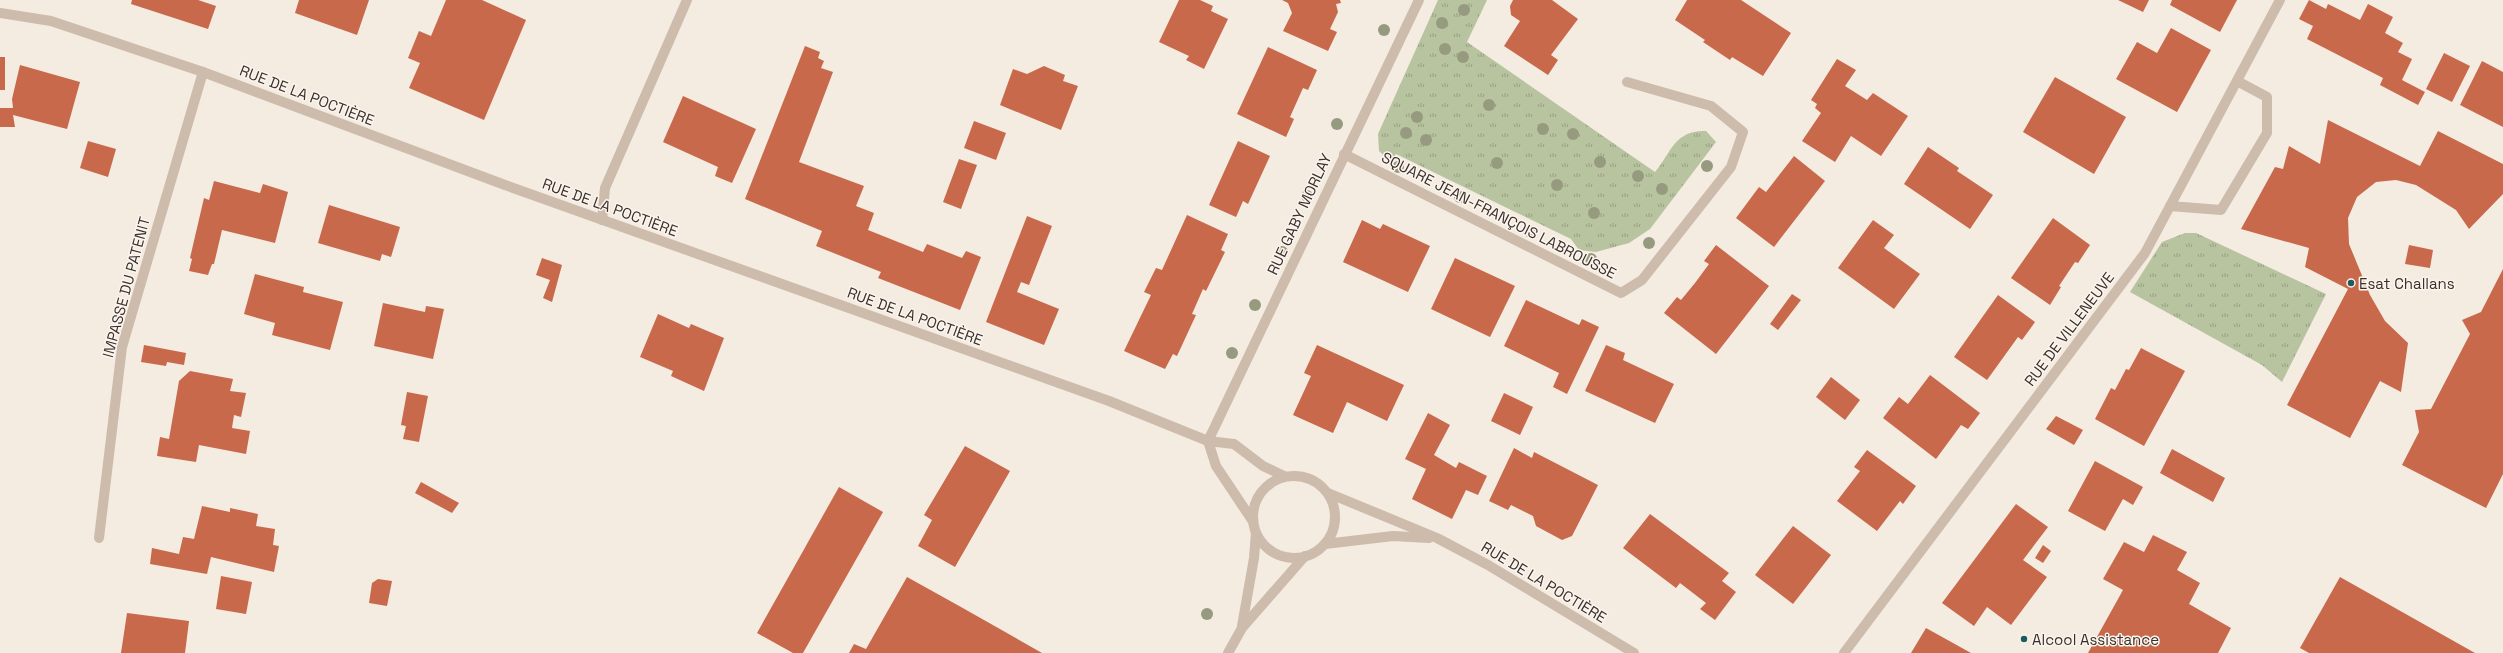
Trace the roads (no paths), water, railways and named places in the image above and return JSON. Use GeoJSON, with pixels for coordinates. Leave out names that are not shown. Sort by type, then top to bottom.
{"type":"FeatureCollection","features":[{"type":"Feature","properties":{"kind":"street"},"geometry":{"type":"LineString","coordinates":[[602,220],[605,188],[686,0]]}},
{"type":"Feature","properties":{"kind":"street","name":"RUE GABY MORLAY"},"geometry":{"type":"LineString","coordinates":[[1208,440],[1419,0]]}},
{"type":"Feature","properties":{"kind":"street","name":"RUE DE VILLENEUVE"},"geometry":{"type":"LineString","coordinates":[[1844,653],[2145,253],[2280,0]]}},
{"type":"Feature","properties":{"kind":"street","name":"RUE DE LA POCTIÈRE"},"geometry":{"type":"LineString","coordinates":[[0,13],[51,21],[203,72],[602,220],[1101,398],[1208,440],[1234,444],[1263,466],[1284,476],[1308,478],[1319,484],[1328,493],[1437,538],[1488,565],[1634,653]]}},
{"type":"Feature","properties":{"kind":"street","name":"IMPASSE DU PATENIT"},"geometry":{"type":"LineString","coordinates":[[98,538],[122,347],[203,72]]}},
{"type":"Feature","properties":{"kind":"street"},"geometry":{"type":"LineString","coordinates":[[2170,206],[2221,210],[2267,133],[2267,98],[2237,81]]}},
{"type":"Feature","properties":{"kind":"street","name":"SQUARE JEAN-FRANÇOIS LABROUSSE"},"geometry":{"type":"LineString","coordinates":[[1344,154],[1621,293],[1642,280],[1731,167],[1743,132],[1711,106],[1627,82]]}},
{"type":"Feature","properties":{"kind":"street"},"geometry":{"type":"LineString","coordinates":[[1208,440],[1216,466],[1252,520],[1256,534],[1254,558],[1242,628]]}},
{"type":"Feature","properties":{"kind":"street"},"geometry":{"type":"LineString","coordinates":[[1252,520],[1253,508],[1263,488],[1273,480],[1284,476]]}},
{"type":"Feature","properties":{"kind":"street"},"geometry":{"type":"LineString","coordinates":[[1325,544],[1335,524],[1335,513],[1328,493]]}},
{"type":"Feature","properties":{"kind":"street"},"geometry":{"type":"LineString","coordinates":[[1256,534],[1270,551],[1281,556],[1305,556]]}},
{"type":"Feature","properties":{"kind":"street","name":"RUE DE LA POCTIÈRE"},"geometry":{"type":"LineString","coordinates":[[1305,556],[1325,544],[1393,536],[1437,538]]}},
{"type":"Feature","properties":{"kind":"street"},"geometry":{"type":"LineString","coordinates":[[1228,653],[1242,628],[1305,556]]}},
{"type":"Feature","properties":{"kind":"place","name":"Esat Challans"},"geometry":{"type":"Point","coordinates":[2351,283]}},
{"type":"Feature","properties":{"kind":"place","name":"Alcool Assistance"},"geometry":{"type":"Point","coordinates":[2024,639]}}]}
